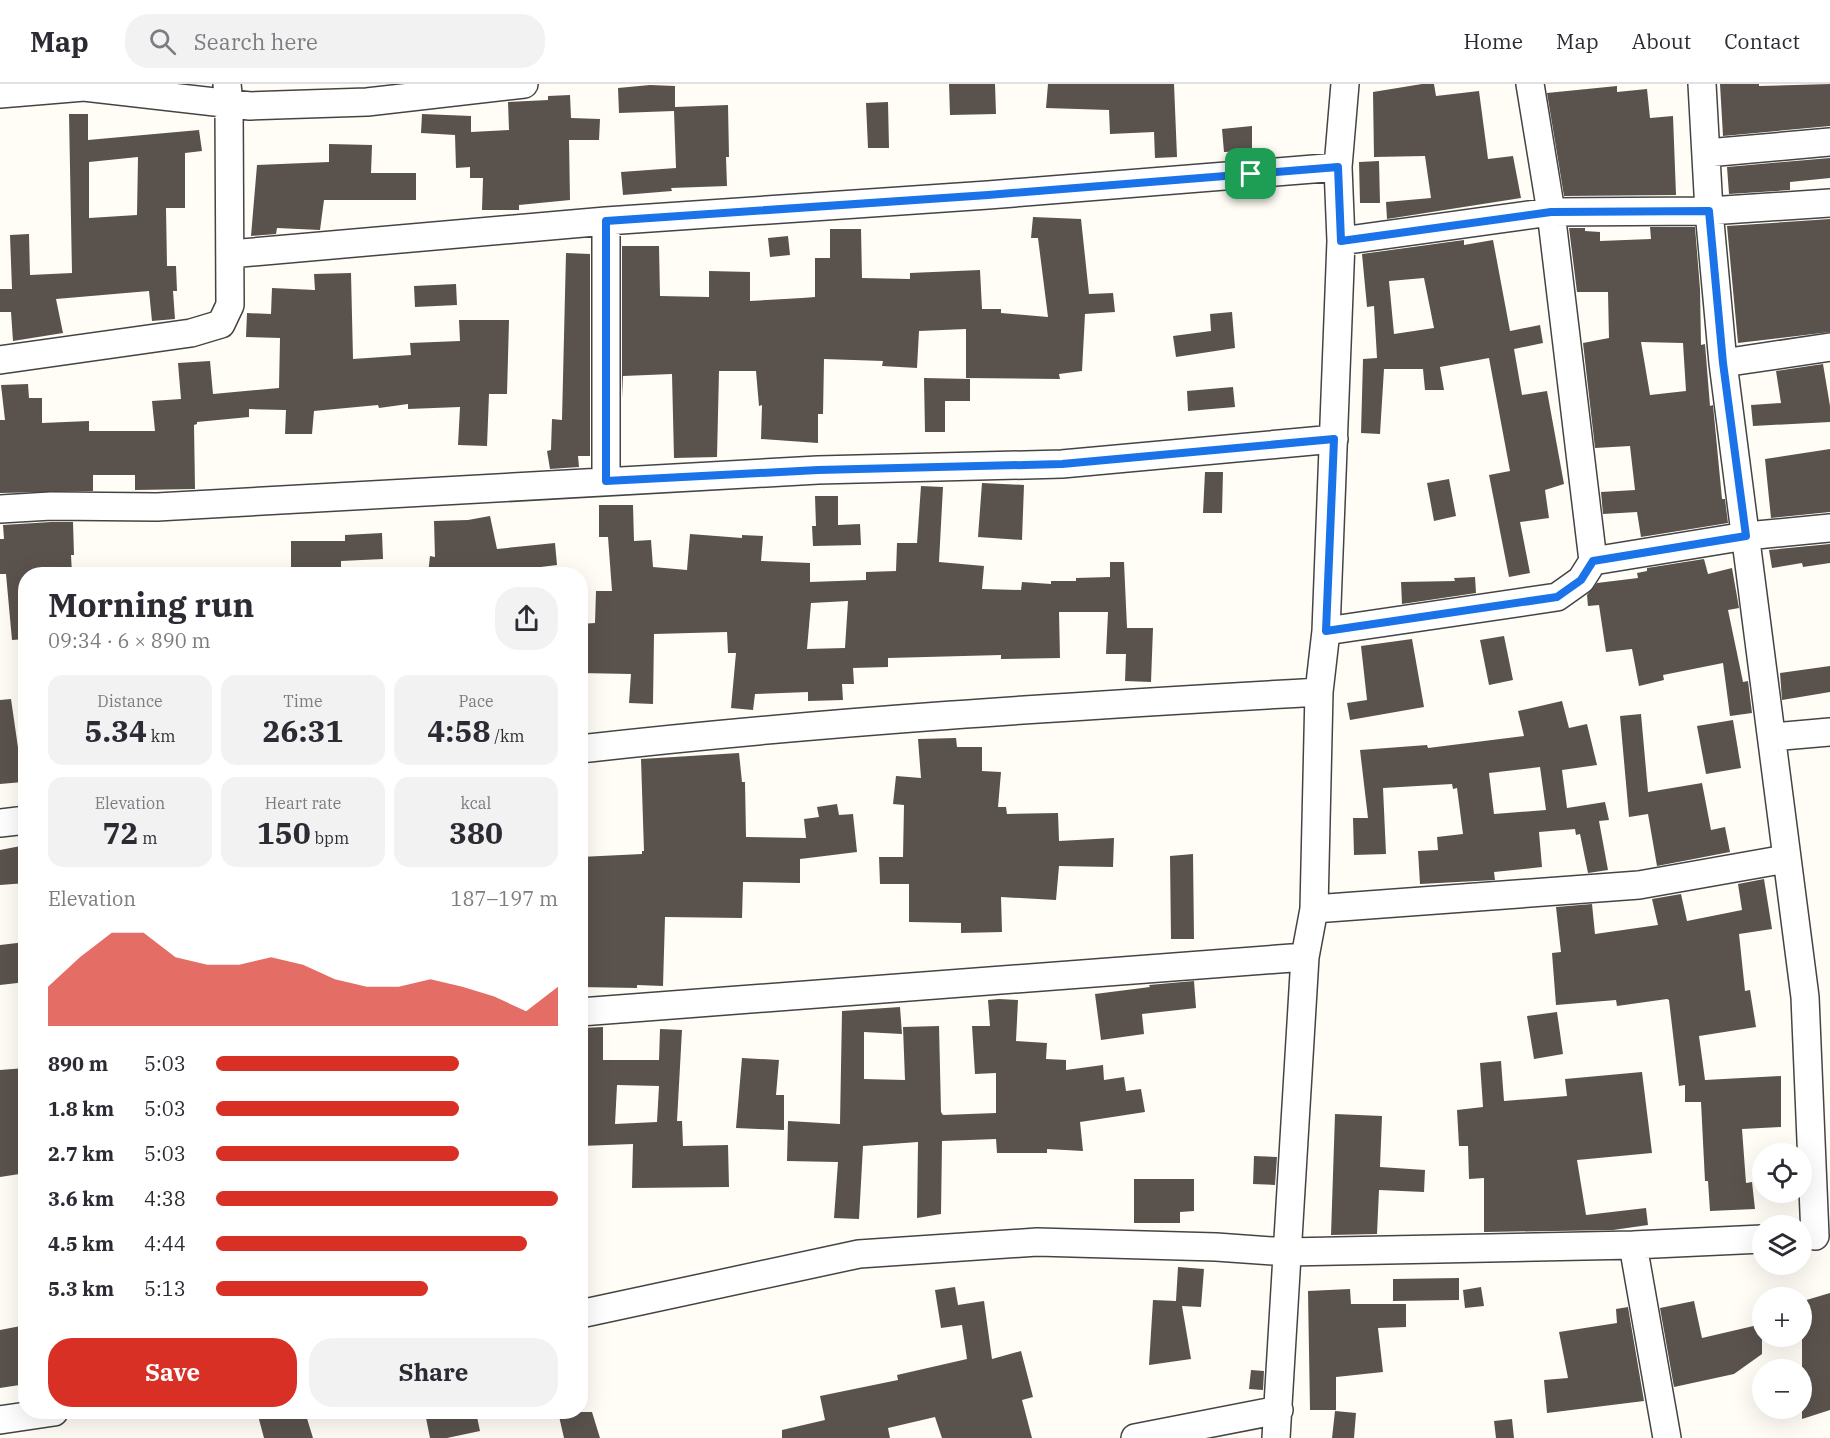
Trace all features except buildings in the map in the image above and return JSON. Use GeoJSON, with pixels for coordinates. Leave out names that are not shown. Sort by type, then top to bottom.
{"type":"FeatureCollection","features":[{"type":"Feature","properties":{"kind":"street"},"geometry":{"type":"LineString","coordinates":[[0,94],[84,87],[367,102],[415,90],[524,84]]}},
{"type":"Feature","properties":{"kind":"street"},"geometry":{"type":"LineString","coordinates":[[1276,1438],[1305,957],[1314,909],[1319,692],[1326,631],[1341,241],[1338,167],[1345,84]]}},
{"type":"Feature","properties":{"kind":"street"},"geometry":{"type":"LineString","coordinates":[[1326,631],[1557,597],[1581,580],[1593,561],[1551,212],[1530,84]]}},
{"type":"Feature","properties":{"kind":"street"},"geometry":{"type":"LineString","coordinates":[[1702,84],[1709,211],[1723,363],[1805,997],[1815,1236]]}},
{"type":"Feature","properties":{"kind":"street"},"geometry":{"type":"LineString","coordinates":[[0,360],[191,333],[221,324],[230,305],[228,94]]}},
{"type":"Feature","properties":{"kind":"street"},"geometry":{"type":"LineString","coordinates":[[1707,153],[1830,142]]}},
{"type":"Feature","properties":{"kind":"street"},"geometry":{"type":"LineString","coordinates":[[230,254],[606,221],[988,195],[1338,167]]}},
{"type":"Feature","properties":{"kind":"street"},"geometry":{"type":"LineString","coordinates":[[1341,241],[1551,212],[1709,211],[1830,203]]}},
{"type":"Feature","properties":{"kind":"street"},"geometry":{"type":"LineString","coordinates":[[606,221],[606,481]]}},
{"type":"Feature","properties":{"kind":"street"},"geometry":{"type":"LineString","coordinates":[[1723,363],[1830,347]]}},
{"type":"Feature","properties":{"kind":"street"},"geometry":{"type":"LineString","coordinates":[[0,509],[51,506],[169,506],[818,470],[1062,464],[1334,439]]}},
{"type":"Feature","properties":{"kind":"street"},"geometry":{"type":"LineString","coordinates":[[1593,561],[1746,536],[1830,528]]}},
{"type":"Feature","properties":{"kind":"street"},"geometry":{"type":"LineString","coordinates":[[588,748],[735,732],[998,711],[1319,692]]}},
{"type":"Feature","properties":{"kind":"street"},"geometry":{"type":"LineString","coordinates":[[1773,737],[1830,732]]}},
{"type":"Feature","properties":{"kind":"street"},"geometry":{"type":"LineString","coordinates":[[0,823],[18,821]]}},
{"type":"Feature","properties":{"kind":"street"},"geometry":{"type":"LineString","coordinates":[[1314,909],[1639,885],[1786,859]]}},
{"type":"Feature","properties":{"kind":"street"},"geometry":{"type":"LineString","coordinates":[[588,1011],[1305,957]]}},
{"type":"Feature","properties":{"kind":"street"},"geometry":{"type":"LineString","coordinates":[[588,1312],[859,1254],[1037,1242],[1216,1247],[1287,1252],[1633,1245],[1752,1239]]}},
{"type":"Feature","properties":{"kind":"street"},"geometry":{"type":"LineString","coordinates":[[1633,1245],[1667,1438]]}},
{"type":"Feature","properties":{"kind":"street"},"geometry":{"type":"LineString","coordinates":[[1135,1438],[1278,1410]]}},
{"type":"Feature","properties":{"kind":"street"},"geometry":{"type":"LineString","coordinates":[[0,1420],[18,1417]]}},
{"type":"Feature","properties":{"kind":"route"},"geometry":{"type":"LineString","coordinates":[[1338,167],[1341,241],[1551,212],[1709,211],[1723,363],[1746,536],[1593,561],[1581,580],[1557,597],[1326,631],[1334,439],[1062,464],[818,470],[606,481],[606,221],[988,195],[1251,174],[1338,167]]}}]}
